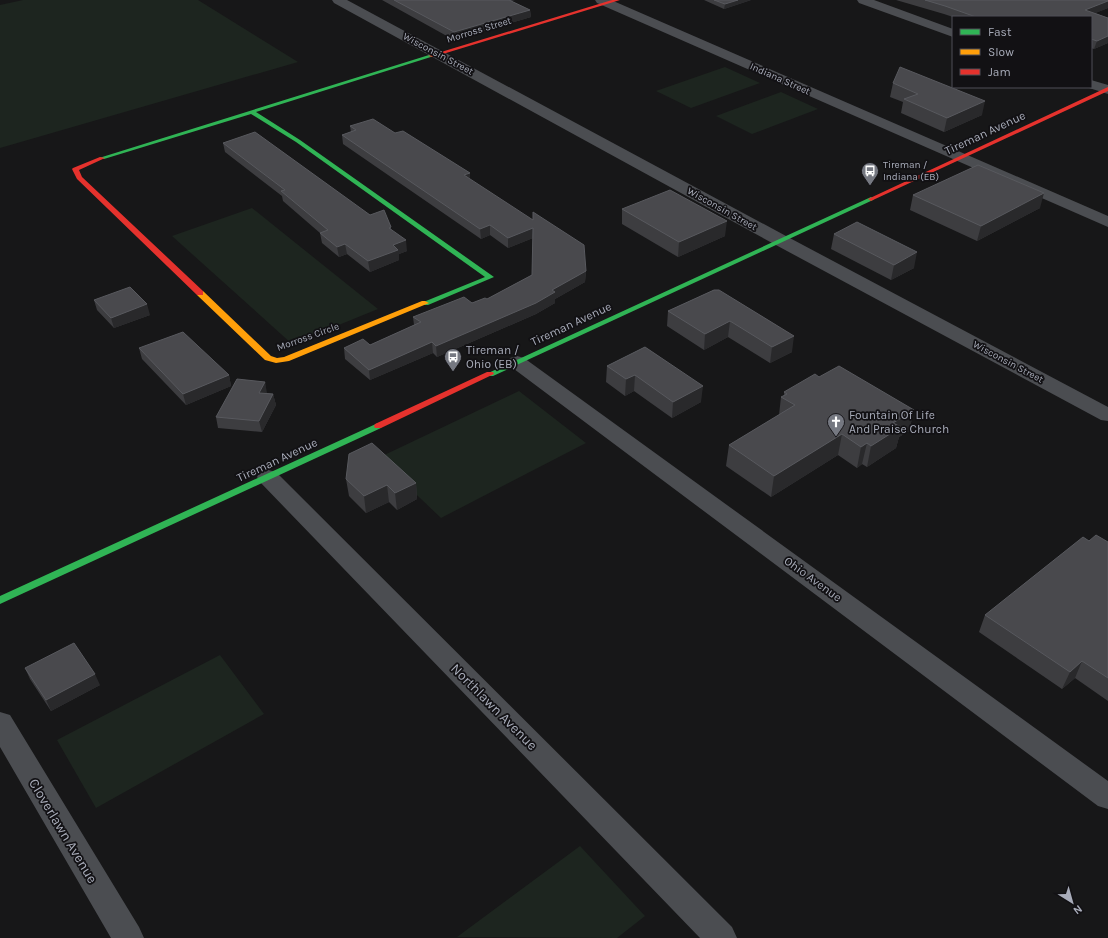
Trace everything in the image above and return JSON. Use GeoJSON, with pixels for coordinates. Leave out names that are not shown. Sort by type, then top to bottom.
{"type":"FeatureCollection","features":[{"type":"Feature","properties":{"kind":"street","name":"Wisconsin Street"},"geometry":{"type":"LineString","coordinates":[[338,0],[780,240],[1108,415]]}},
{"type":"Feature","properties":{"kind":"street"},"geometry":{"type":"LineString","coordinates":[[862,0],[952,33]]}},
{"type":"Feature","properties":{"kind":"street","name":"Morross Street"},"geometry":{"type":"LineString","coordinates":[[348,81],[609,1]]}},
{"type":"Feature","properties":{"kind":"street","name":"Indiana Street"},"geometry":{"type":"LineString","coordinates":[[609,1],[960,158],[1108,222]]}},
{"type":"Feature","properties":{"kind":"street","name":"Morross Circle"},"geometry":{"type":"LineString","coordinates":[[252,112],[298,141],[490,277],[286,359],[276,361],[268,358],[79,178],[75,169],[92,161],[348,81]]}},
{"type":"Feature","properties":{"kind":"street"},"geometry":{"type":"LineString","coordinates":[[1092,84],[1107,90]]}},
{"type":"Feature","properties":{"kind":"street","name":"Tireman Avenue"},"geometry":{"type":"LineString","coordinates":[[0,600],[1107,90]]}},
{"type":"Feature","properties":{"kind":"street","name":"Ohio Avenue"},"geometry":{"type":"LineString","coordinates":[[518,362],[1108,797]]}},
{"type":"Feature","properties":{"kind":"street","name":"Northlawn Avenue"},"geometry":{"type":"LineString","coordinates":[[268,477],[721,938]]}},
{"type":"Feature","properties":{"kind":"street","name":"Cloverlawn Avenue"},"geometry":{"type":"LineString","coordinates":[[0,723],[16,753],[128,938]]}},
{"type":"Feature","properties":{"kind":"shaded area"},"geometry":{"type":"Polygon","coordinates":[[[23,0],[198,0],[298,62],[0,148],[0,5],[23,0]]]}},
{"type":"Feature","properties":{"kind":"shaded area"},"geometry":{"type":"Polygon","coordinates":[[[725,67],[760,83],[691,108],[656,91],[725,67]]]}},
{"type":"Feature","properties":{"kind":"shaded area"},"geometry":{"type":"Polygon","coordinates":[[[781,92],[818,109],[752,134],[716,116],[781,92]]]}},
{"type":"Feature","properties":{"kind":"shaded area"},"geometry":{"type":"Polygon","coordinates":[[[252,208],[378,309],[292,344],[172,236],[252,208]]]}},
{"type":"Feature","properties":{"kind":"shaded area"},"geometry":{"type":"Polygon","coordinates":[[[519,391],[586,443],[441,518],[378,458],[519,391]]]}},
{"type":"Feature","properties":{"kind":"shaded area"},"geometry":{"type":"Polygon","coordinates":[[[220,655],[264,714],[96,808],[57,740],[220,655]]]}},
{"type":"Feature","properties":{"kind":"shaded area"},"geometry":{"type":"Polygon","coordinates":[[[580,846],[645,916],[617,938],[457,937],[580,846]]]}},
{"type":"Feature","properties":{"kind":"building"},"geometry":{"type":"Polygon","coordinates":[[[394,0],[509,0],[530,10],[454,32],[394,0]]]}},
{"type":"Feature","properties":{"kind":"building"},"geometry":{"type":"Polygon","coordinates":[[[714,0],[738,0],[725,4],[714,0]]]}},
{"type":"Feature","properties":{"kind":"building"},"geometry":{"type":"Polygon","coordinates":[[[925,0],[1108,0],[1085,10],[1108,18],[1108,36],[1097,41],[1092,39],[1092,16],[973,16],[925,0]]]}},
{"type":"Feature","properties":{"kind":"building"},"geometry":{"type":"Polygon","coordinates":[[[900,67],[985,101],[947,118],[904,99],[918,94],[893,83],[900,67]]]}},
{"type":"Feature","properties":{"kind":"building"},"geometry":{"type":"Polygon","coordinates":[[[373,119],[395,133],[403,131],[470,173],[464,175],[533,220],[533,212],[584,245],[586,271],[552,290],[555,292],[536,303],[436,346],[432,342],[369,370],[344,348],[363,339],[370,345],[421,322],[413,317],[464,297],[472,303],[485,298],[487,299],[532,275],[533,228],[508,238],[490,225],[480,229],[342,135],[356,130],[350,126],[373,119]]]}},
{"type":"Feature","properties":{"kind":"building"},"geometry":{"type":"Polygon","coordinates":[[[255,132],[370,215],[384,210],[391,227],[389,228],[406,240],[393,245],[398,250],[368,261],[345,244],[337,247],[320,233],[328,230],[281,191],[285,190],[223,143],[255,132]]]}},
{"type":"Feature","properties":{"kind":"building"},"geometry":{"type":"Polygon","coordinates":[[[978,165],[1044,193],[981,226],[913,195],[978,165]]]}},
{"type":"Feature","properties":{"kind":"building"},"geometry":{"type":"Polygon","coordinates":[[[670,190],[727,221],[679,242],[622,209],[670,190]]]}},
{"type":"Feature","properties":{"kind":"building"},"geometry":{"type":"Polygon","coordinates":[[[857,222],[917,252],[894,265],[834,234],[857,222]]]}},
{"type":"Feature","properties":{"kind":"building"},"geometry":{"type":"Polygon","coordinates":[[[130,287],[147,304],[111,318],[94,300],[130,287]]]}},
{"type":"Feature","properties":{"kind":"building"},"geometry":{"type":"Polygon","coordinates":[[[714,290],[719,290],[794,336],[772,347],[730,321],[705,334],[668,311],[714,290]]]}},
{"type":"Feature","properties":{"kind":"building"},"geometry":{"type":"Polygon","coordinates":[[[183,332],[229,375],[183,394],[139,348],[183,332]]]}},
{"type":"Feature","properties":{"kind":"building"},"geometry":{"type":"Polygon","coordinates":[[[645,347],[703,386],[673,402],[635,375],[626,379],[607,366],[645,347]]]}},
{"type":"Feature","properties":{"kind":"building","name":"Fountain Of Life And Praise Church"},"geometry":{"type":"Polygon","coordinates":[[[839,366],[914,410],[893,423],[901,427],[871,446],[867,443],[861,447],[842,434],[774,476],[729,445],[795,405],[781,397],[787,394],[784,392],[815,374],[819,377],[839,366]]]}},
{"type":"Feature","properties":{"kind":"building"},"geometry":{"type":"Polygon","coordinates":[[[237,379],[265,382],[259,393],[273,394],[259,421],[216,417],[237,379]]]}},
{"type":"Feature","properties":{"kind":"building"},"geometry":{"type":"Polygon","coordinates":[[[372,443],[416,483],[395,493],[387,485],[364,496],[346,479],[349,454],[372,443]]]}},
{"type":"Feature","properties":{"kind":"building"},"geometry":{"type":"Polygon","coordinates":[[[1096,535],[1108,542],[1108,678],[1082,661],[1070,672],[985,615],[1083,537],[1089,541],[1096,535]]]}},
{"type":"Feature","properties":{"kind":"building"},"geometry":{"type":"Polygon","coordinates":[[[74,643],[95,674],[46,700],[25,668],[74,643]]]}},
{"type":"Feature","properties":{"kind":"traffic: fast"},"geometry":{"type":"LineString","coordinates":[[102,158],[431,56]]}},
{"type":"Feature","properties":{"kind":"traffic: fast"},"geometry":{"type":"LineString","coordinates":[[252,112],[298,141],[490,277],[425,303]]}},
{"type":"Feature","properties":{"kind":"traffic: fast"},"geometry":{"type":"LineString","coordinates":[[490,374],[871,199]]}},
{"type":"Feature","properties":{"kind":"traffic: fast"},"geometry":{"type":"LineString","coordinates":[[0,600],[378,426]]}},
{"type":"Feature","properties":{"kind":"traffic: slow"},"geometry":{"type":"LineString","coordinates":[[200,293],[268,358],[276,361],[286,359],[425,303]]}},
{"type":"Feature","properties":{"kind":"traffic: jam"},"geometry":{"type":"LineString","coordinates":[[431,56],[617,0]]}},
{"type":"Feature","properties":{"kind":"traffic: jam"},"geometry":{"type":"LineString","coordinates":[[871,199],[1108,89]]}},
{"type":"Feature","properties":{"kind":"traffic: jam"},"geometry":{"type":"LineString","coordinates":[[102,158],[75,169],[79,178],[200,293]]}},
{"type":"Feature","properties":{"kind":"traffic: jam"},"geometry":{"type":"LineString","coordinates":[[378,426],[490,374]]}},
{"type":"Feature","properties":{"kind":"place","name":"Tireman / Indiana (EB)"},"geometry":{"type":"Point","coordinates":[870,186]}},
{"type":"Feature","properties":{"kind":"place","name":"Tireman / Ohio (EB)"},"geometry":{"type":"Point","coordinates":[453,372]}},
{"type":"Feature","properties":{"kind":"place","name":"Fountain Of Life And Praise Church"},"geometry":{"type":"Point","coordinates":[836,437]}}]}
